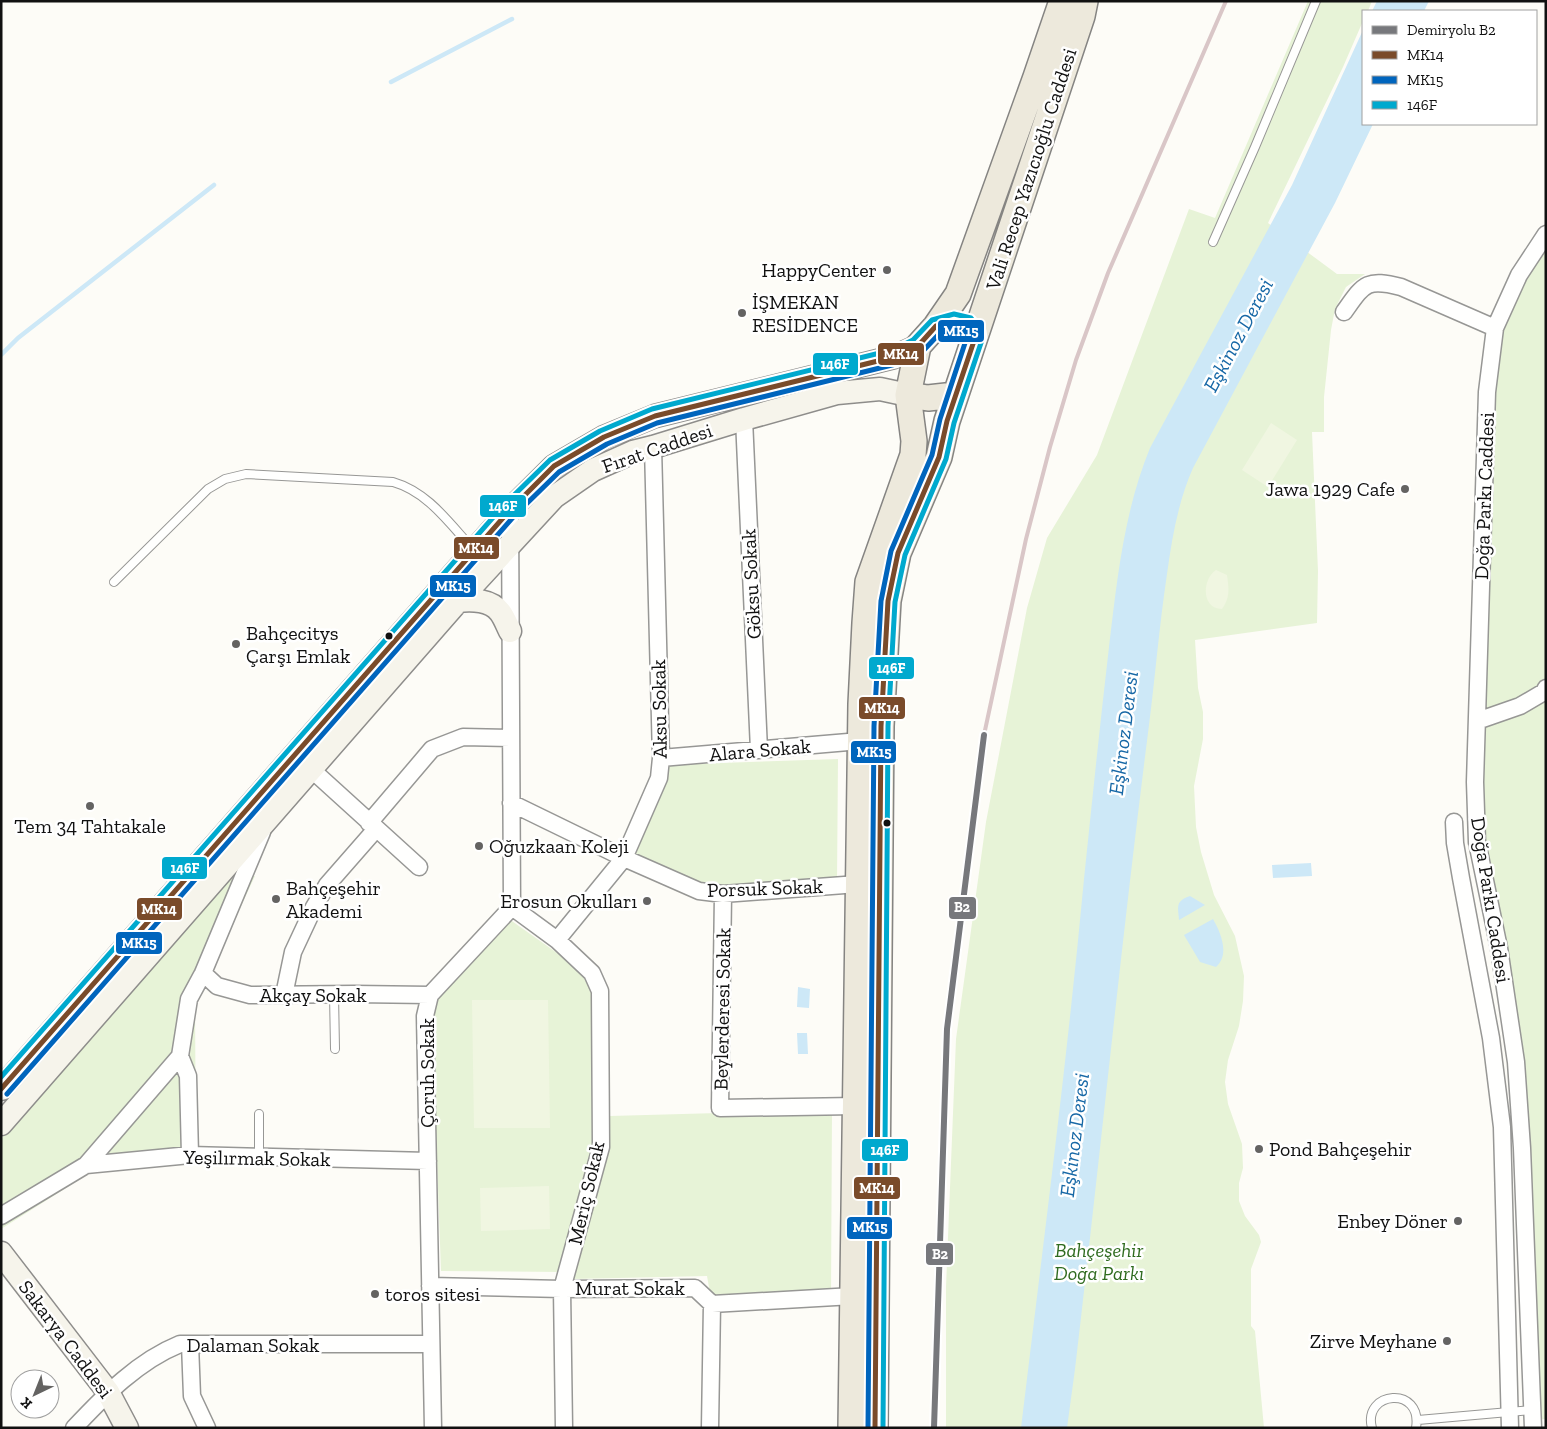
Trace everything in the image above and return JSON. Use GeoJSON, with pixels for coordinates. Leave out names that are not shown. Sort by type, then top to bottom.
{"type":"FeatureCollection","features":[{"type":"Feature","properties":{"kind":"main road","name":"Vali Recep Yazıcıoğlu Caddesi"},"geometry":{"type":"LineString","coordinates":[[918,346],[936,326],[958,294],[1062,1]]}},
{"type":"Feature","properties":{"kind":"main road","name":"Vali Recep Yazıcıoğlu Caddesi"},"geometry":{"type":"LineString","coordinates":[[955,395],[1082,16],[1085,1]]}},
{"type":"Feature","properties":{"kind":"main road"},"geometry":{"type":"LineString","coordinates":[[936,326],[955,321],[966,324],[976,336]]}},
{"type":"Feature","properties":{"kind":"main road"},"geometry":{"type":"LineString","coordinates":[[851,1428],[860,741],[868,582],[913,455],[914,441],[908,395],[918,346]]}},
{"type":"Feature","properties":{"kind":"main road","name":"Fırat Caddesi"},"geometry":{"type":"LineString","coordinates":[[1,1089],[474,550],[510,510],[554,466],[604,437],[655,416],[894,357],[918,346]]}},
{"type":"Feature","properties":{"kind":"main road","name":"Fırat Caddesi"},"geometry":{"type":"LineString","coordinates":[[1,1124],[458,601],[554,497],[593,470],[633,452],[654,448],[744,419],[837,393],[880,389],[908,395]]}},
{"type":"Feature","properties":{"kind":"main road"},"geometry":{"type":"LineString","coordinates":[[875,1428],[880,726],[888,601],[898,553],[939,456],[955,395],[928,398],[908,395]]}},
{"type":"Feature","properties":{"kind":"main road"},"geometry":{"type":"LineString","coordinates":[[458,601],[478,601],[489,604],[500,611],[510,631]]}},
{"type":"Feature","properties":{"kind":"main road","name":"Sakarya Caddesi"},"geometry":{"type":"LineString","coordinates":[[1,1253],[108,1392],[127,1428]]}},
{"type":"Feature","properties":{"kind":"street","name":"Doğa Parkı Caddesi"},"geometry":{"type":"LineString","coordinates":[[1533,1428],[1522,1148],[1516,1062],[1499,948],[1477,842],[1475,782],[1487,392],[1495,328],[1518,275],[1546,234]]}},
{"type":"Feature","properties":{"kind":"street"},"geometry":{"type":"LineString","coordinates":[[1344,312],[1363,288],[1372,282],[1400,287],[1495,328]]}},
{"type":"Feature","properties":{"kind":"street","name":"Göksu Sokak"},"geometry":{"type":"LineString","coordinates":[[744,419],[759,750]]}},
{"type":"Feature","properties":{"kind":"street","name":"Aksu Sokak"},"geometry":{"type":"LineString","coordinates":[[557,940],[624,858],[659,778],[661,758],[654,448]]}},
{"type":"Feature","properties":{"kind":"street"},"geometry":{"type":"LineString","coordinates":[[510,510],[512,907]]}},
{"type":"Feature","properties":{"kind":"street"},"geometry":{"type":"LineString","coordinates":[[1476,721],[1520,706],[1544,692],[1546,688]]}},
{"type":"Feature","properties":{"kind":"street"},"geometry":{"type":"LineString","coordinates":[[284,995],[293,952],[314,907],[327,885],[432,749],[463,737],[511,738]]}},
{"type":"Feature","properties":{"kind":"street","name":"Alara Sokak"},"geometry":{"type":"LineString","coordinates":[[661,758],[860,741]]}},
{"type":"Feature","properties":{"kind":"street"},"geometry":{"type":"LineString","coordinates":[[311,769],[419,867]]}},
{"type":"Feature","properties":{"kind":"street","name":"Porsuk Sokak"},"geometry":{"type":"LineString","coordinates":[[511,804],[624,858],[699,891],[723,894],[858,884]]}},
{"type":"Feature","properties":{"kind":"street"},"geometry":{"type":"LineString","coordinates":[[190,1155],[188,1076],[180,1056],[188,999],[203,973],[267,821]]}},
{"type":"Feature","properties":{"kind":"street"},"geometry":{"type":"LineString","coordinates":[[1454,822],[1460,878],[1491,1038],[1502,1127],[1509,1420]]}},
{"type":"Feature","properties":{"kind":"street","name":"Beylerderesi Sokak"},"geometry":{"type":"LineString","coordinates":[[723,894],[720,1108],[856,1106]]}},
{"type":"Feature","properties":{"kind":"street","name":"Meriç Sokak"},"geometry":{"type":"LineString","coordinates":[[512,907],[557,940],[592,973],[600,991],[601,1147],[562,1289],[564,1428]]}},
{"type":"Feature","properties":{"kind":"street","name":"Çoruh Sokak"},"geometry":{"type":"LineString","coordinates":[[433,1428],[425,1016],[430,995],[512,907]]}},
{"type":"Feature","properties":{"kind":"street","name":"Akçay Sokak"},"geometry":{"type":"LineString","coordinates":[[203,973],[217,986],[250,995],[430,995]]}},
{"type":"Feature","properties":{"kind":"street"},"geometry":{"type":"LineString","coordinates":[[1,1216],[86,1165],[180,1056]]}},
{"type":"Feature","properties":{"kind":"street","name":"Yeşilırmak Sokak"},"geometry":{"type":"LineString","coordinates":[[86,1165],[190,1155],[428,1161]]}},
{"type":"Feature","properties":{"kind":"street","name":"Murat Sokak"},"geometry":{"type":"LineString","coordinates":[[430,1286],[562,1289],[695,1288],[712,1304],[854,1296]]}},
{"type":"Feature","properties":{"kind":"street"},"geometry":{"type":"LineString","coordinates":[[710,1428],[712,1304]]}},
{"type":"Feature","properties":{"kind":"street","name":"Dalaman Sokak"},"geometry":{"type":"LineString","coordinates":[[74,1428],[108,1392],[161,1352],[180,1344],[432,1344]]}},
{"type":"Feature","properties":{"kind":"street"},"geometry":{"type":"LineString","coordinates":[[190,1344],[192,1396],[208,1428]]}},
{"type":"Feature","properties":{"kind":"lane"},"geometry":{"type":"LineString","coordinates":[[1213,242],[1316,1]]}},
{"type":"Feature","properties":{"kind":"lane"},"geometry":{"type":"LineString","coordinates":[[114,582],[208,489],[225,479],[246,474],[393,482],[404,485],[424,496],[474,550]]}},
{"type":"Feature","properties":{"kind":"lane"},"geometry":{"type":"LineString","coordinates":[[334,994],[335,1049]]}},
{"type":"Feature","properties":{"kind":"lane"},"geometry":{"type":"LineString","coordinates":[[258,1114],[259,1157]]}},
{"type":"Feature","properties":{"kind":"lane"},"geometry":{"type":"LineString","coordinates":[[1372,1428],[1371,1417],[1373,1410],[1378,1403],[1393,1397],[1401,1398],[1413,1406],[1417,1424],[1509,1420],[1532,1410]]}},
{"type":"Feature","properties":{"kind":"green space","name":"Bahçeşehir Doğa Parkı"},"geometry":{"type":"Polygon","coordinates":[[[1308,1],[1372,1],[1368,10],[1362,10],[1362,23],[1343,67],[1268,223],[1337,274],[1365,274],[1346,287],[1335,309],[1324,397],[1324,432],[1312,432],[1318,571],[1317,623],[1195,640],[1198,688],[1203,712],[1203,739],[1194,786],[1196,827],[1201,852],[1214,895],[1235,936],[1244,976],[1239,1026],[1228,1060],[1225,1082],[1228,1104],[1242,1144],[1243,1168],[1239,1183],[1239,1201],[1245,1216],[1259,1235],[1261,1242],[1251,1269],[1251,1326],[1255,1331],[1264,1428],[946,1428],[946,1287],[956,1039],[986,822],[1027,608],[1047,538],[1097,455],[1189,209],[1215,218],[1308,1]]]}},
{"type":"Feature","properties":{"kind":"green space"},"geometry":{"type":"Polygon","coordinates":[[[1546,234],[1546,1419],[1533,1420],[1522,1148],[1477,842],[1495,328],[1546,234]]]}},
{"type":"Feature","properties":{"kind":"green space"},"geometry":{"type":"Polygon","coordinates":[[[1271,423],[1297,440],[1268,487],[1242,470],[1271,423]]]}},
{"type":"Feature","properties":{"kind":"green space"},"geometry":{"type":"Polygon","coordinates":[[[1216,570],[1227,575],[1228,593],[1222,609],[1215,608],[1210,604],[1206,593],[1208,580],[1216,570]]]}},
{"type":"Feature","properties":{"kind":"green space"},"geometry":{"type":"Polygon","coordinates":[[[838,759],[837,883],[700,888],[631,854],[662,765],[838,759]]]}},
{"type":"Feature","properties":{"kind":"green space"},"geometry":{"type":"Polygon","coordinates":[[[255,876],[195,1005],[196,1161],[93,1171],[1,1229],[1,1139],[230,879],[255,876]]]}},
{"type":"Feature","properties":{"kind":"green space"},"geometry":{"type":"Polygon","coordinates":[[[509,919],[584,972],[591,993],[594,1150],[562,1272],[441,1271],[432,1021],[439,995],[509,919]]]}},
{"type":"Feature","properties":{"kind":"green space"},"geometry":{"type":"Polygon","coordinates":[[[472,1000],[548,1000],[550,1128],[474,1128],[472,1000]]]}},
{"type":"Feature","properties":{"kind":"green space"},"geometry":{"type":"Polygon","coordinates":[[[832,1110],[831,1300],[712,1304],[707,1276],[573,1279],[609,1148],[610,1116],[832,1110]]]}},
{"type":"Feature","properties":{"kind":"green space"},"geometry":{"type":"Polygon","coordinates":[[[549,1186],[550,1229],[481,1231],[480,1188],[549,1186]]]}},
{"type":"Feature","properties":{"kind":"water"},"geometry":{"type":"Polygon","coordinates":[[[1377,1],[1429,1],[1424,10],[1372,10],[1377,1]]]}},
{"type":"Feature","properties":{"kind":"water","name":"Eşkinoz Deresi"},"geometry":{"type":"Polygon","coordinates":[[[1362,32],[1362,125],[1373,125],[1335,203],[1193,468],[1176,520],[1150,713],[1067,1428],[1021,1428],[1062,1085],[1112,622],[1128,521],[1141,472],[1150,448],[1292,185],[1362,32]]]}},
{"type":"Feature","properties":{"kind":"water"},"geometry":{"type":"Polygon","coordinates":[[[1311,863],[1312,876],[1273,878],[1272,865],[1311,863]]]}},
{"type":"Feature","properties":{"kind":"water"},"geometry":{"type":"Polygon","coordinates":[[[1190,896],[1205,905],[1179,920],[1178,905],[1182,900],[1190,896]]]}},
{"type":"Feature","properties":{"kind":"water"},"geometry":{"type":"Polygon","coordinates":[[[1213,919],[1223,944],[1223,956],[1216,967],[1200,962],[1184,935],[1213,919]]]}},
{"type":"Feature","properties":{"kind":"water"},"geometry":{"type":"Polygon","coordinates":[[[798,987],[810,989],[809,1008],[797,1007],[798,987]]]}},
{"type":"Feature","properties":{"kind":"water"},"geometry":{"type":"Polygon","coordinates":[[[797,1033],[807,1033],[808,1054],[798,1054],[797,1033]]]}},
{"type":"Feature","properties":{"kind":"waterway"},"geometry":{"type":"LineString","coordinates":[[391,82],[512,19]]}},
{"type":"Feature","properties":{"kind":"waterway"},"geometry":{"type":"LineString","coordinates":[[1,355],[18,338],[214,185]]}},
{"type":"Feature","properties":{"kind":"railway"},"geometry":{"type":"LineString","coordinates":[[984,735],[1026,539],[1050,447],[1076,360],[1108,273],[1226,1]]}},
{"type":"Feature","properties":{"kind":"rail line","name":"B2"},"geometry":{"type":"LineString","coordinates":[[934,1428],[947,1029],[984,735]]}},
{"type":"Feature","properties":{"kind":"transit line","name":"146F"},"geometry":{"type":"LineString","coordinates":[[1,1077],[504,505],[550,460],[600,431],[652,409],[892,350],[913,340],[932,320],[954,314],[971,318],[982,331],[983,337],[954,423],[946,459],[905,555],[895,602],[888,726],[883,1428]]}},
{"type":"Feature","properties":{"kind":"transit line","name":"MK14"},"geometry":{"type":"LineString","coordinates":[[1,1089],[510,510],[554,466],[604,437],[655,416],[894,357],[918,346],[936,326],[955,321],[966,324],[976,335],[947,421],[939,457],[898,553],[888,601],[881,726],[875,1428]]}},
{"type":"Feature","properties":{"kind":"transit line","name":"MK15"},"geometry":{"type":"LineString","coordinates":[[7,1094],[515,515],[559,472],[607,444],[657,423],[896,364],[922,352],[940,333],[955,329],[962,331],[967,337],[940,419],[932,455],[891,551],[881,601],[874,726],[868,1428]]}},
{"type":"Feature","properties":{"kind":"place","name":"HappyCenter"},"geometry":{"type":"Point","coordinates":[887,270]}},
{"type":"Feature","properties":{"kind":"place","name":"İŞMEKAN RESİDENCE"},"geometry":{"type":"Point","coordinates":[742,313]}},
{"type":"Feature","properties":{"kind":"place","name":"Jawa 1929 Cafe"},"geometry":{"type":"Point","coordinates":[1405,489]}},
{"type":"Feature","properties":{"kind":"place","name":"Bahçecitys Çarşı Emlak"},"geometry":{"type":"Point","coordinates":[236,644]}},
{"type":"Feature","properties":{"kind":"place","name":"Tem 34 Tahtakale"},"geometry":{"type":"Point","coordinates":[90,806]}},
{"type":"Feature","properties":{"kind":"place","name":"Oğuzkaan Koleji"},"geometry":{"type":"Point","coordinates":[479,846]}},
{"type":"Feature","properties":{"kind":"place","name":"Bahçeşehir Akademi"},"geometry":{"type":"Point","coordinates":[276,899]}},
{"type":"Feature","properties":{"kind":"place","name":"Erosun Okulları"},"geometry":{"type":"Point","coordinates":[647,901]}},
{"type":"Feature","properties":{"kind":"place","name":"Pond Bahçeşehir"},"geometry":{"type":"Point","coordinates":[1259,1149]}},
{"type":"Feature","properties":{"kind":"place","name":"Enbey Döner"},"geometry":{"type":"Point","coordinates":[1458,1221]}},
{"type":"Feature","properties":{"kind":"place","name":"toros sitesi"},"geometry":{"type":"Point","coordinates":[375,1294]}},
{"type":"Feature","properties":{"kind":"place","name":"Zirve Meyhane"},"geometry":{"type":"Point","coordinates":[1447,1341]}}]}
